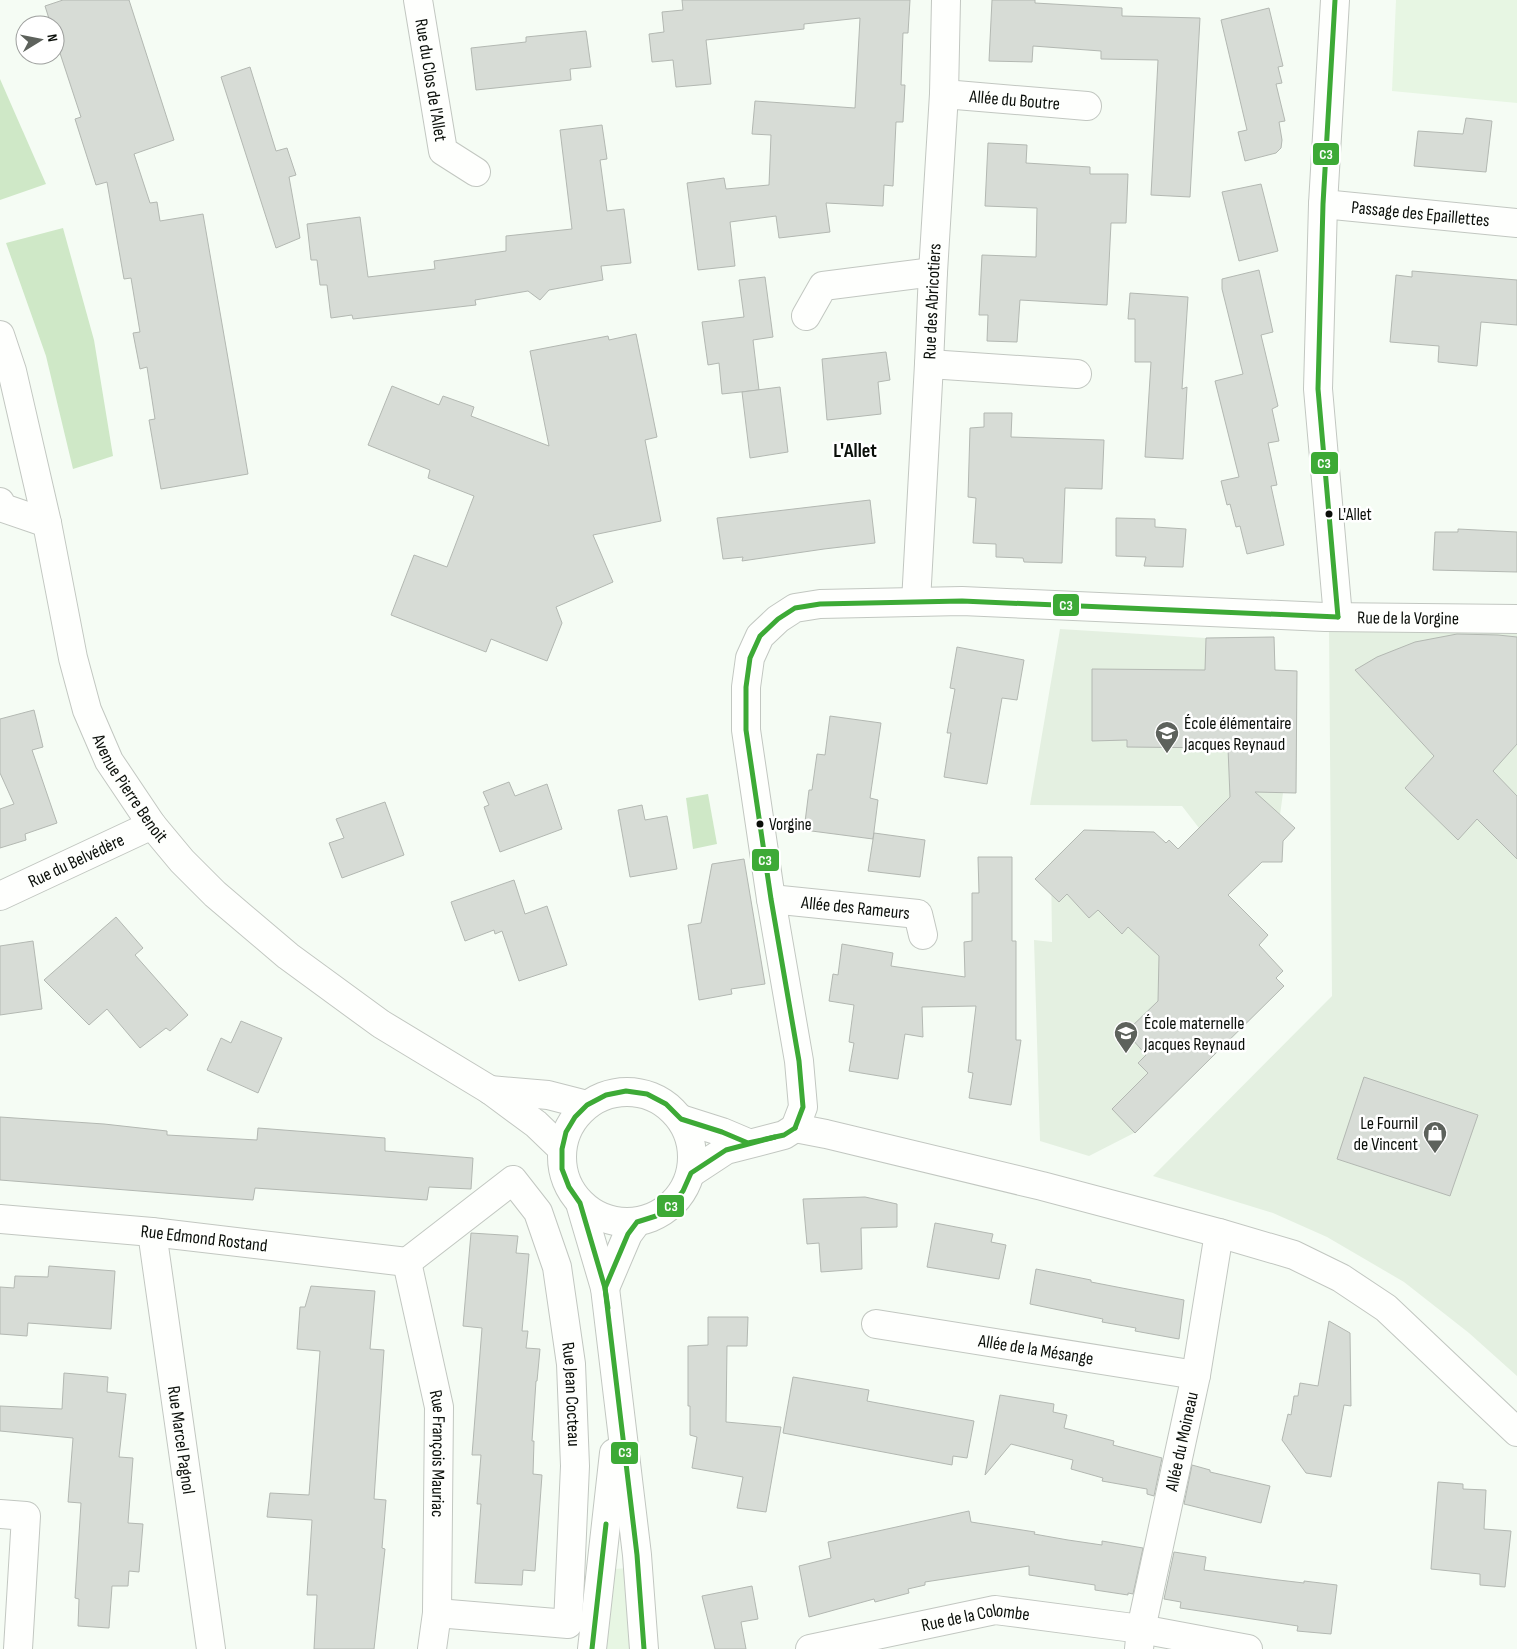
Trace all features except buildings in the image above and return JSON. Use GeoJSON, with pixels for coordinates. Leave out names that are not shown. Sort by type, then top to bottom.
{"type":"FeatureCollection","features":[{"type":"Feature","properties":{"kind":"street","name":"Rue du Clos de l'Allet"},"geometry":{"type":"LineString","coordinates":[[418,0],[443,151],[476,172]]}},
{"type":"Feature","properties":{"kind":"street","name":"Rue des Abricotiers"},"geometry":{"type":"LineString","coordinates":[[916,602],[944,94],[946,0]]}},
{"type":"Feature","properties":{"kind":"street"},"geometry":{"type":"LineString","coordinates":[[1335,0],[1323,204],[1318,388],[1338,617]]}},
{"type":"Feature","properties":{"kind":"street","name":"Allée du Boutre"},"geometry":{"type":"LineString","coordinates":[[944,94],[1087,106]]}},
{"type":"Feature","properties":{"kind":"street","name":"Passage des Epaillettes"},"geometry":{"type":"LineString","coordinates":[[1323,204],[1517,223]]}},
{"type":"Feature","properties":{"kind":"street"},"geometry":{"type":"LineString","coordinates":[[806,316],[823,286],[933,272]]}},
{"type":"Feature","properties":{"kind":"street","name":"Avenue Pierre Benoit"},"geometry":{"type":"LineString","coordinates":[[0,335],[12,371],[47,523],[73,658],[87,710],[109,761],[152,825],[182,861],[215,894],[288,956],[381,1024],[490,1090],[536,1124],[562,1149]]}},
{"type":"Feature","properties":{"kind":"street"},"geometry":{"type":"LineString","coordinates":[[930,364],[1077,374]]}},
{"type":"Feature","properties":{"kind":"street"},"geometry":{"type":"LineString","coordinates":[[0,502],[3,508],[47,523]]}},
{"type":"Feature","properties":{"kind":"street","name":"Rue de la Vorgine"},"geometry":{"type":"LineString","coordinates":[[794,1128],[803,1107],[799,1060],[771,899],[746,730],[746,687],[750,658],[760,636],[778,619],[795,608],[820,604],[962,601],[1338,617],[1517,619]]}},
{"type":"Feature","properties":{"kind":"street","name":"Rue du Belvédère"},"geometry":{"type":"LineString","coordinates":[[0,896],[152,825]]}},
{"type":"Feature","properties":{"kind":"street","name":"Allée des Rameurs"},"geometry":{"type":"LineString","coordinates":[[771,899],[918,914],[923,935]]}},
{"type":"Feature","properties":{"kind":"street","name":"Avenue Pierre Benoit"},"geometry":{"type":"LineString","coordinates":[[490,1090],[548,1095],[587,1105]]}},
{"type":"Feature","properties":{"kind":"street"},"geometry":{"type":"LineString","coordinates":[[580,1203],[597,1215],[617,1222],[637,1222],[656,1216],[671,1206],[683,1191],[691,1174],[693,1155],[689,1136],[681,1119],[666,1104],[648,1094],[626,1091],[606,1095],[587,1105],[575,1117],[566,1132],[562,1149],[562,1168],[569,1187],[580,1203],[606,1288],[637,1555],[644,1649]]}},
{"type":"Feature","properties":{"kind":"street"},"geometry":{"type":"LineString","coordinates":[[681,1119],[722,1132],[748,1143]]}},
{"type":"Feature","properties":{"kind":"street"},"geometry":{"type":"LineString","coordinates":[[691,1174],[726,1150],[784,1135],[794,1128],[1042,1186],[1294,1255],[1341,1278],[1386,1308],[1517,1432]]}},
{"type":"Feature","properties":{"kind":"street","name":"Rue Jean Cocteau"},"geometry":{"type":"LineString","coordinates":[[407,1262],[514,1180],[538,1212],[557,1268],[571,1364],[575,1466],[568,1624],[437,1613]]}},
{"type":"Feature","properties":{"kind":"street","name":"Rue Edmond Rostand"},"geometry":{"type":"LineString","coordinates":[[0,1219],[152,1232],[407,1262]]}},
{"type":"Feature","properties":{"kind":"street"},"geometry":{"type":"LineString","coordinates":[[606,1288],[628,1234],[637,1222]]}},
{"type":"Feature","properties":{"kind":"street","name":"Rue Marcel Pagnol"},"geometry":{"type":"LineString","coordinates":[[152,1232],[211,1649]]}},
{"type":"Feature","properties":{"kind":"street","name":"Allée du Moineau"},"geometry":{"type":"LineString","coordinates":[[1140,1639],[1196,1375],[1219,1233]]}},
{"type":"Feature","properties":{"kind":"street","name":"Rue François Mauriac"},"geometry":{"type":"LineString","coordinates":[[407,1262],[439,1407],[437,1613],[432,1649]]}},
{"type":"Feature","properties":{"kind":"street","name":"Allée de la Mésange"},"geometry":{"type":"LineString","coordinates":[[876,1324],[1196,1375]]}},
{"type":"Feature","properties":{"kind":"street"},"geometry":{"type":"LineString","coordinates":[[592,1649],[619,1404]]}},
{"type":"Feature","properties":{"kind":"street"},"geometry":{"type":"LineString","coordinates":[[0,1514],[26,1516],[18,1649]]}},
{"type":"Feature","properties":{"kind":"street","name":"Rue de la Colombe"},"geometry":{"type":"LineString","coordinates":[[810,1649],[995,1610],[1140,1639],[1248,1649]]}},
{"type":"Feature","properties":{"kind":"shaded area"},"geometry":{"type":"Polygon","coordinates":[[[1396,0],[1517,0],[1517,103],[1392,91],[1396,0]]]}},
{"type":"Feature","properties":{"kind":"shaded area"},"geometry":{"type":"Polygon","coordinates":[[[0,79],[46,184],[0,200],[0,79]]]}},
{"type":"Feature","properties":{"kind":"shaded area"},"geometry":{"type":"Polygon","coordinates":[[[63,228],[94,340],[113,456],[73,469],[46,356],[6,243],[63,228]]]}},
{"type":"Feature","properties":{"kind":"shaded area","name":"École élémentaire Jacques Reynaud"},"geometry":{"type":"Polygon","coordinates":[[[1060,629],[1206,638],[1274,637],[1275,670],[1297,671],[1296,793],[1283,793],[1280,815],[1295,828],[1283,841],[1282,862],[1262,862],[1247,876],[1199,828],[1182,806],[1030,805],[1060,629]]]}},
{"type":"Feature","properties":{"kind":"shaded area"},"geometry":{"type":"Polygon","coordinates":[[[1329,629],[1517,629],[1517,1376],[1469,1333],[1404,1282],[1327,1237],[1273,1213],[1153,1176],[1332,996],[1329,629]]]}},
{"type":"Feature","properties":{"kind":"shaded area"},"geometry":{"type":"Polygon","coordinates":[[[708,794],[717,844],[693,849],[686,798],[708,794]]]}},
{"type":"Feature","properties":{"kind":"shaded area","name":"École maternelle Jacques Reynaud"},"geometry":{"type":"Polygon","coordinates":[[[1084,830],[1115,830],[1121,837],[1128,830],[1130,832],[1154,832],[1166,843],[1169,840],[1268,935],[1259,945],[1283,971],[1276,978],[1284,986],[1136,1132],[1089,1156],[1040,1141],[1034,940],[1052,942],[1051,862],[1084,830]]]}},
{"type":"Feature","properties":{"kind":"shaded area"},"geometry":{"type":"Polygon","coordinates":[[[629,1568],[632,1649],[606,1649],[614,1569],[629,1568]]]}},
{"type":"Feature","properties":{"kind":"transit line","name":"C3"},"geometry":{"type":"LineString","coordinates":[[1335,0],[1323,204],[1318,389],[1338,617]]}},
{"type":"Feature","properties":{"kind":"transit line","name":"C3"},"geometry":{"type":"LineString","coordinates":[[795,1128],[803,1107],[799,1061],[771,899],[746,730],[746,687],[750,658],[760,636],[778,619],[795,608],[820,604],[962,601],[1338,617]]}},
{"type":"Feature","properties":{"kind":"transit line","name":"C3"},"geometry":{"type":"LineString","coordinates":[[644,1649],[637,1555],[605,1288],[580,1203],[569,1187],[562,1169],[562,1149],[566,1132],[575,1117],[587,1105],[606,1095],[626,1091],[647,1094],[666,1104],[681,1119],[722,1132],[748,1143],[784,1135],[795,1128]]}},
{"type":"Feature","properties":{"kind":"transit line","name":"C3"},"geometry":{"type":"LineString","coordinates":[[608,1308],[605,1288],[628,1234],[637,1222],[656,1216],[671,1206],[683,1191],[691,1173],[726,1150],[775,1137]]}},
{"type":"Feature","properties":{"kind":"transit line","name":"C3"},"geometry":{"type":"LineString","coordinates":[[592,1649],[606,1524]]}},
{"type":"Feature","properties":{"kind":"place","name":"L'Allet"},"geometry":{"type":"Point","coordinates":[1329,514]}},
{"type":"Feature","properties":{"kind":"place","name":"École élémentaire Jacques Reynaud"},"geometry":{"type":"Point","coordinates":[1167,754]}},
{"type":"Feature","properties":{"kind":"place","name":"Vorgine"},"geometry":{"type":"Point","coordinates":[760,824]}},
{"type":"Feature","properties":{"kind":"place","name":"École maternelle Jacques Reynaud"},"geometry":{"type":"Point","coordinates":[1126,1054]}},
{"type":"Feature","properties":{"kind":"place","name":"Le Fournil de Vincent"},"geometry":{"type":"Point","coordinates":[1435,1154]}},
{"type":"Feature","properties":{"kind":"district","name":"L'Allet"},"geometry":{"type":"Point","coordinates":[855,450]}}]}
